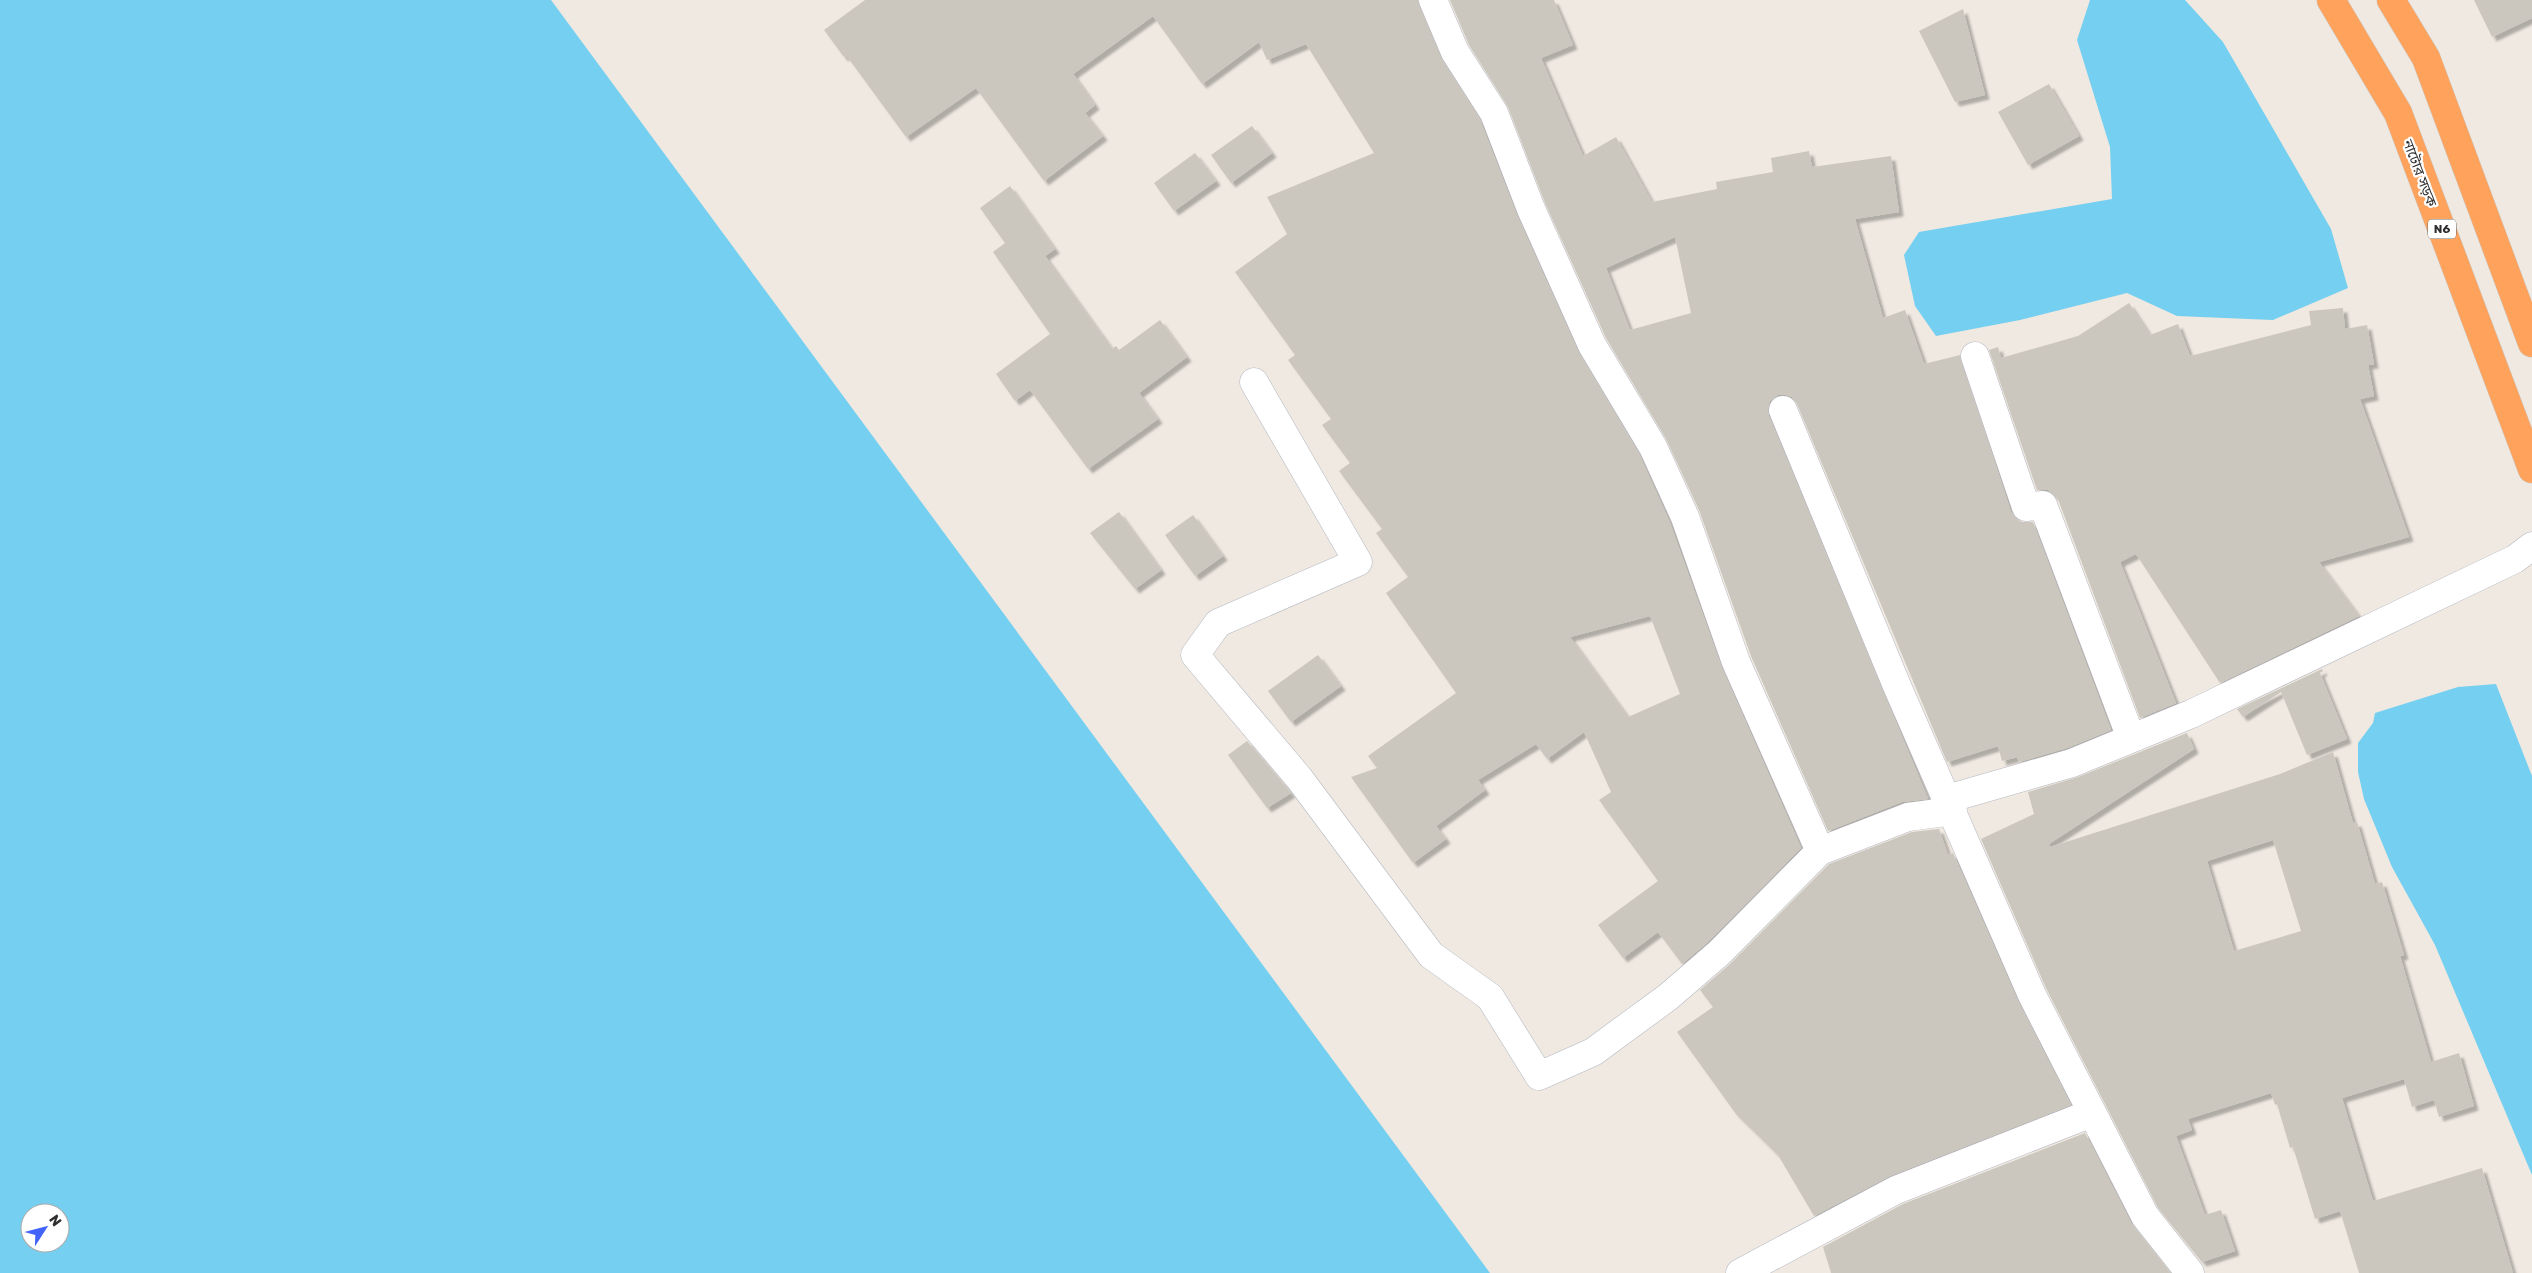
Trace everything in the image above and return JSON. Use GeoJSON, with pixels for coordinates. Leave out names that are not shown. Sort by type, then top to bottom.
{"type":"FeatureCollection","features":[{"type":"Feature","properties":{"kind":"highway","name":"নাটোর সড়ক"},"geometry":{"type":"LineString","coordinates":[[2331,0],[2398,113],[2532,469]]}},
{"type":"Feature","properties":{"kind":"highway"},"geometry":{"type":"LineString","coordinates":[[2391,0],[2426,58],[2532,343]]}},
{"type":"Feature","properties":{"kind":"street"},"geometry":{"type":"LineString","coordinates":[[1433,0],[1455,52],[1494,113],[1532,209],[1592,345],[1653,447],[1685,517],[1736,662],[1820,851]]}},
{"type":"Feature","properties":{"kind":"street"},"geometry":{"type":"LineString","coordinates":[[1975,356],[2026,507],[2042,505],[2131,738]]}},
{"type":"Feature","properties":{"kind":"street"},"geometry":{"type":"LineString","coordinates":[[1254,382],[1358,562],[1218,623],[1195,655],[1299,778],[1431,955],[1490,997],[1539,1076],[1593,1052],[1668,996],[1719,953],[1820,851],[1908,817],[1950,805],[2072,762],[2191,714],[2398,617],[2515,559],[2532,546]]}},
{"type":"Feature","properties":{"kind":"street"},"geometry":{"type":"LineString","coordinates":[[1783,410],[1897,686],[2032,996],[2145,1216],[2190,1273]]}},
{"type":"Feature","properties":{"kind":"street"},"geometry":{"type":"LineString","coordinates":[[1740,1273],[1896,1190],[2092,1113]]}},
{"type":"Feature","properties":{"kind":"water"},"geometry":{"type":"Polygon","coordinates":[[[0,0],[551,0],[1490,1273],[0,1273],[0,0]]]}},
{"type":"Feature","properties":{"kind":"water"},"geometry":{"type":"Polygon","coordinates":[[[2090,0],[2185,0],[2223,42],[2331,229],[2348,288],[2273,320],[2177,316],[2127,293],[2020,320],[1936,336],[1915,306],[1904,255],[1919,232],[2112,199],[2110,147],[2077,40],[2090,0]]]}},
{"type":"Feature","properties":{"kind":"water"},"geometry":{"type":"Polygon","coordinates":[[[2496,684],[2532,776],[2532,1175],[2435,945],[2392,867],[2364,799],[2358,772],[2358,743],[2373,723],[2375,713],[2458,687],[2496,684]]]}},
{"type":"Feature","properties":{"kind":"building"},"geometry":{"type":"Polygon","coordinates":[[[865,0],[1418,0],[1441,58],[1480,120],[1517,215],[1578,351],[1639,454],[1670,523],[1722,668],[1801,848],[1708,942],[1682,964],[1658,932],[1623,958],[1598,925],[1658,881],[1599,800],[1611,792],[1584,732],[1547,759],[1536,744],[1478,780],[1485,790],[1436,826],[1446,839],[1413,863],[1351,777],[1377,768],[1368,756],[1456,693],[1386,593],[1408,577],[1376,533],[1382,529],[1339,471],[1350,463],[1322,425],[1331,419],[1288,360],[1295,355],[1235,272],[1287,234],[1267,197],[1374,153],[1306,44],[1267,60],[1259,42],[1202,84],[1153,16],[1073,74],[1095,105],[1085,113],[1103,136],[1044,181],[976,88],[906,137],[846,55],[844,57],[824,30],[865,0]],[[1650,616],[1570,637],[1628,717],[1680,694],[1650,616]]]}},
{"type":"Feature","properties":{"kind":"building"},"geometry":{"type":"Polygon","coordinates":[[[1450,0],[1554,0],[1573,45],[1541,58],[1583,156],[1616,137],[1652,202],[1717,189],[1716,182],[1773,172],[1771,158],[1809,151],[1812,167],[1891,156],[1899,212],[1855,219],[1883,318],[1905,310],[1924,364],[1960,355],[2011,512],[2020,522],[2033,522],[2111,730],[2067,748],[2019,762],[2017,757],[2002,761],[1998,746],[1947,762],[1797,404],[1792,397],[1778,395],[1770,401],[1768,408],[1769,416],[1928,799],[1902,802],[1828,831],[1751,656],[1699,510],[1666,439],[1606,338],[1545,203],[1508,107],[1469,45],[1450,0]],[[1675,237],[1606,268],[1630,330],[1691,313],[1675,237]]]}},
{"type":"Feature","properties":{"kind":"building"},"geometry":{"type":"Polygon","coordinates":[[[2474,0],[2532,0],[2532,18],[2492,37],[2474,0]]]}},
{"type":"Feature","properties":{"kind":"building"},"geometry":{"type":"Polygon","coordinates":[[[1963,9],[1985,95],[1955,102],[1919,31],[1963,9]]]}},
{"type":"Feature","properties":{"kind":"building"},"geometry":{"type":"Polygon","coordinates":[[[2049,84],[2079,136],[2028,165],[1998,112],[2049,84]]]}},
{"type":"Feature","properties":{"kind":"building"},"geometry":{"type":"Polygon","coordinates":[[[1252,126],[1272,153],[1231,183],[1211,155],[1252,126]]]}},
{"type":"Feature","properties":{"kind":"building"},"geometry":{"type":"Polygon","coordinates":[[[1195,153],[1216,181],[1174,211],[1154,183],[1195,153]]]}},
{"type":"Feature","properties":{"kind":"building"},"geometry":{"type":"Polygon","coordinates":[[[1010,186],[1055,249],[1045,256],[1112,349],[1116,346],[1119,350],[1160,320],[1187,357],[1139,393],[1158,419],[1088,469],[1030,390],[1015,401],[996,374],[1050,334],[993,252],[1005,243],[980,208],[1010,186]]]}},
{"type":"Feature","properties":{"kind":"building"},"geometry":{"type":"Polygon","coordinates":[[[2129,303],[2150,335],[2178,324],[2190,356],[2311,325],[2309,311],[2343,308],[2345,329],[2367,325],[2374,364],[2368,365],[2374,396],[2360,399],[2409,537],[2319,562],[2359,616],[2220,683],[2136,554],[2120,562],[2176,703],[2140,718],[2058,499],[2048,490],[2037,490],[1989,350],[1998,347],[2001,358],[2078,336],[2129,303]]]}},
{"type":"Feature","properties":{"kind":"building"},"geometry":{"type":"Polygon","coordinates":[[[1119,512],[1161,570],[1135,589],[1090,533],[1119,512]]]}},
{"type":"Feature","properties":{"kind":"building"},"geometry":{"type":"Polygon","coordinates":[[[1193,515],[1223,556],[1195,576],[1165,535],[1193,515]]]}},
{"type":"Feature","properties":{"kind":"building"},"geometry":{"type":"Polygon","coordinates":[[[1318,655],[1341,686],[1291,722],[1268,691],[1318,655]]]}},
{"type":"Feature","properties":{"kind":"building"},"geometry":{"type":"Polygon","coordinates":[[[2322,669],[2323,671],[2320,673],[2347,739],[2307,755],[2281,692],[2243,717],[2237,709],[2322,669]]]}},
{"type":"Feature","properties":{"kind":"building"},"geometry":{"type":"Polygon","coordinates":[[[2187,733],[2194,749],[2049,844],[2050,847],[2280,774],[2333,752],[2353,823],[2357,822],[2375,884],[2382,882],[2404,955],[2400,956],[2431,1062],[2459,1053],[2474,1106],[2439,1117],[2434,1100],[2412,1107],[2404,1079],[2342,1098],[2373,1201],[2482,1168],[2513,1273],[2359,1273],[2340,1211],[2315,1219],[2293,1147],[2290,1148],[2277,1104],[2275,1105],[2271,1093],[2188,1119],[2192,1130],[2176,1136],[2205,1215],[2221,1210],[2235,1251],[2202,1262],[2158,1208],[2046,988],[1981,839],[2034,814],[2028,792],[2078,777],[2187,733]],[[2273,840],[2207,861],[2234,951],[2301,931],[2273,840]]]}},
{"type":"Feature","properties":{"kind":"building"},"geometry":{"type":"Polygon","coordinates":[[[1247,741],[1291,793],[1267,808],[1228,755],[1247,741]]]}},
{"type":"Feature","properties":{"kind":"building"},"geometry":{"type":"Polygon","coordinates":[[[1939,829],[1948,855],[1953,853],[2018,1001],[2071,1105],[1890,1176],[1814,1216],[1778,1155],[1736,1114],[1677,1032],[1713,1007],[1700,990],[1730,964],[1829,864],[1912,832],[1939,829]]]}},
{"type":"Feature","properties":{"kind":"building"},"geometry":{"type":"Polygon","coordinates":[[[2085,1133],[2131,1223],[2170,1273],[1831,1273],[1823,1247],[1903,1204],[2085,1133]]]}}]}
